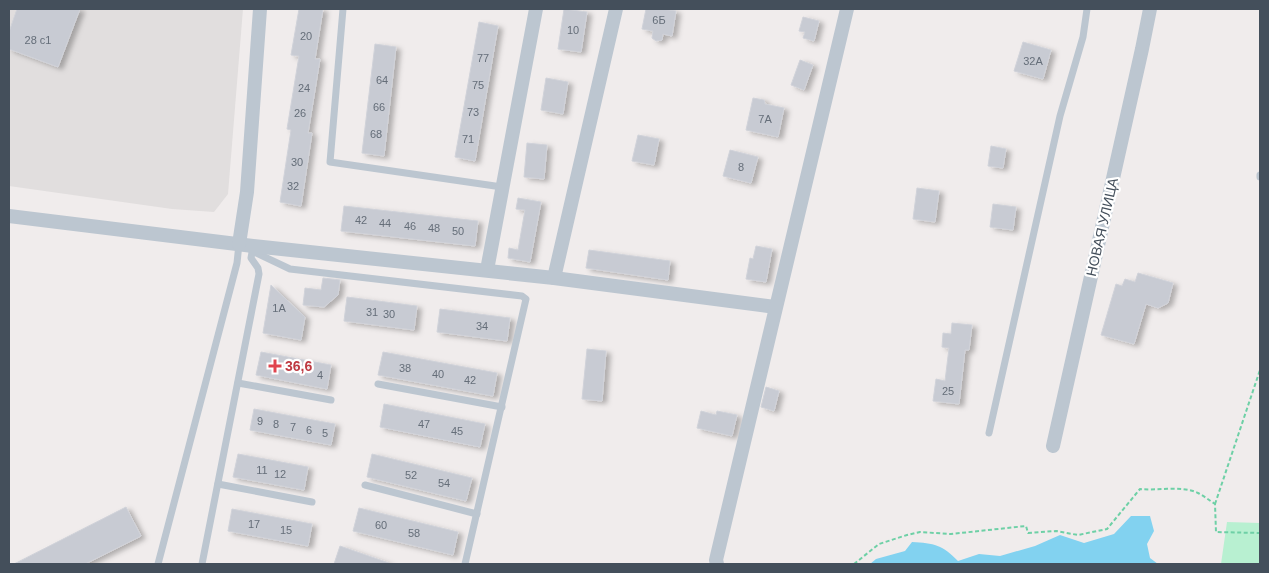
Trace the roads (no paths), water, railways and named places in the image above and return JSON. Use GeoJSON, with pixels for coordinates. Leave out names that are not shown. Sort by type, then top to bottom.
{"type":"FeatureCollection","features":[{"type":"Feature","properties":{"kind":"street"},"geometry":{"type":"LineString","coordinates":[[239,244],[247,192],[260,9]]}},
{"type":"Feature","properties":{"kind":"street"},"geometry":{"type":"LineString","coordinates":[[488,270],[536,9]]}},
{"type":"Feature","properties":{"kind":"street"},"geometry":{"type":"LineString","coordinates":[[554,278],[616,9]]}},
{"type":"Feature","properties":{"kind":"street"},"geometry":{"type":"LineString","coordinates":[[717,564],[716,560],[775,308],[847,9]]}},
{"type":"Feature","properties":{"kind":"street","name":"НОВАЯ УЛИЦА"},"geometry":{"type":"LineString","coordinates":[[1053,446],[1150,9]]}},
{"type":"Feature","properties":{"kind":"street"},"geometry":{"type":"LineString","coordinates":[[9,216],[239,244],[253,248],[488,270],[775,308]]}},
{"type":"Feature","properties":{"kind":"lane"},"geometry":{"type":"LineString","coordinates":[[343,9],[330,162],[502,187]]}},
{"type":"Feature","properties":{"kind":"lane"},"geometry":{"type":"LineString","coordinates":[[989,433],[1060,116],[1082,37],[1087,9]]}},
{"type":"Feature","properties":{"kind":"lane"},"geometry":{"type":"LineString","coordinates":[[158,564],[238,263],[239,244]]}},
{"type":"Feature","properties":{"kind":"lane"},"geometry":{"type":"LineString","coordinates":[[202,564],[259,274],[258,268],[251,258],[253,248],[269,259],[290,268],[525,297],[526,303],[465,564]]}},
{"type":"Feature","properties":{"kind":"lane"},"geometry":{"type":"LineString","coordinates":[[258,268],[269,259]]}},
{"type":"Feature","properties":{"kind":"lane"},"geometry":{"type":"LineString","coordinates":[[238,383],[331,400]]}},
{"type":"Feature","properties":{"kind":"lane"},"geometry":{"type":"LineString","coordinates":[[378,384],[502,407]]}},
{"type":"Feature","properties":{"kind":"lane"},"geometry":{"type":"LineString","coordinates":[[218,484],[312,502]]}},
{"type":"Feature","properties":{"kind":"lane"},"geometry":{"type":"LineString","coordinates":[[365,485],[477,514]]}},
{"type":"Feature","properties":{"kind":"water"},"geometry":{"type":"Polygon","coordinates":[[[1131,516],[1150,516],[1154,531],[1147,544],[1150,558],[1158,564],[870,564],[876,559],[905,551],[912,542],[926,543],[943,548],[958,561],[979,554],[1000,556],[1035,546],[1060,535],[1084,543],[1114,534],[1131,516]]]}},
{"type":"Feature","properties":{"kind":"place","name":"36,6"},"geometry":{"type":"Point","coordinates":[275,366]}}]}
